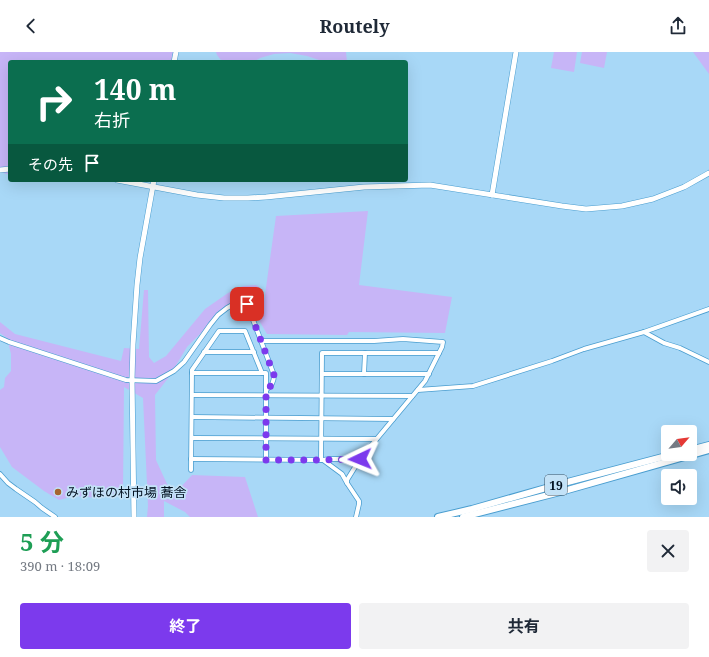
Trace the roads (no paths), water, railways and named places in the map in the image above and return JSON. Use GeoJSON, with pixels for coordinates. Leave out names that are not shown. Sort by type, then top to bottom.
{"type":"FeatureCollection","features":[{"type":"Feature","properties":{"kind":"main road"},"geometry":{"type":"LineString","coordinates":[[697,448],[709,445]]}},
{"type":"Feature","properties":{"kind":"main road","name":"19"},"geometry":{"type":"LineString","coordinates":[[463,517],[564,491],[709,450]]}},
{"type":"Feature","properties":{"kind":"main road","name":"19"},"geometry":{"type":"LineString","coordinates":[[438,517],[661,457]]}},
{"type":"Feature","properties":{"kind":"street"},"geometry":{"type":"LineString","coordinates":[[492,195],[516,52]]}},
{"type":"Feature","properties":{"kind":"street"},"geometry":{"type":"LineString","coordinates":[[127,182],[224,198],[266,197],[364,186],[430,185],[562,206],[586,208],[622,206],[653,199],[684,188],[709,173]]}},
{"type":"Feature","properties":{"kind":"street"},"geometry":{"type":"LineString","coordinates":[[134,517],[132,380],[133,344],[140,258],[154,182]]}},
{"type":"Feature","properties":{"kind":"street"},"geometry":{"type":"LineString","coordinates":[[0,338],[126,380],[156,381],[174,371],[184,362],[218,315],[227,308],[244,299],[247,300],[247,304],[274,378],[266,393]]}},
{"type":"Feature","properties":{"kind":"street"},"geometry":{"type":"LineString","coordinates":[[418,390],[473,386],[552,361],[584,349],[644,332],[709,309]]}},
{"type":"Feature","properties":{"kind":"street"},"geometry":{"type":"LineString","coordinates":[[191,470],[192,370],[219,331],[245,331],[262,373]]}},
{"type":"Feature","properties":{"kind":"street"},"geometry":{"type":"LineString","coordinates":[[644,332],[664,343],[680,348],[709,362]]}},
{"type":"Feature","properties":{"kind":"street"},"geometry":{"type":"LineString","coordinates":[[261,341],[374,341],[403,339],[443,342],[425,381],[376,439],[360,460],[347,480],[347,483]]}},
{"type":"Feature","properties":{"kind":"street"},"geometry":{"type":"LineString","coordinates":[[204,352],[254,352]]}},
{"type":"Feature","properties":{"kind":"street"},"geometry":{"type":"LineString","coordinates":[[322,460],[322,353],[439,353]]}},
{"type":"Feature","properties":{"kind":"street"},"geometry":{"type":"LineString","coordinates":[[364,374],[365,353]]}},
{"type":"Feature","properties":{"kind":"street"},"geometry":{"type":"LineString","coordinates":[[192,373],[266,373],[266,460]]}},
{"type":"Feature","properties":{"kind":"street"},"geometry":{"type":"LineString","coordinates":[[322,374],[429,374]]}},
{"type":"Feature","properties":{"kind":"street"},"geometry":{"type":"LineString","coordinates":[[192,395],[266,393],[322,396],[412,396]]}},
{"type":"Feature","properties":{"kind":"street"},"geometry":{"type":"LineString","coordinates":[[192,417],[393,419]]}},
{"type":"Feature","properties":{"kind":"street"},"geometry":{"type":"LineString","coordinates":[[192,438],[376,439]]}},
{"type":"Feature","properties":{"kind":"street"},"geometry":{"type":"LineString","coordinates":[[191,459],[360,460]]}},
{"type":"Feature","properties":{"kind":"street"},"geometry":{"type":"LineString","coordinates":[[322,460],[342,474],[359,501],[356,517]]}},
{"type":"Feature","properties":{"kind":"street"},"geometry":{"type":"LineString","coordinates":[[0,474],[16,490],[36,502],[55,517]]}},
{"type":"Feature","properties":{"kind":"place","name":"みずほの村市場 蕎舎"},"geometry":{"type":"Point","coordinates":[58,492]}}]}
